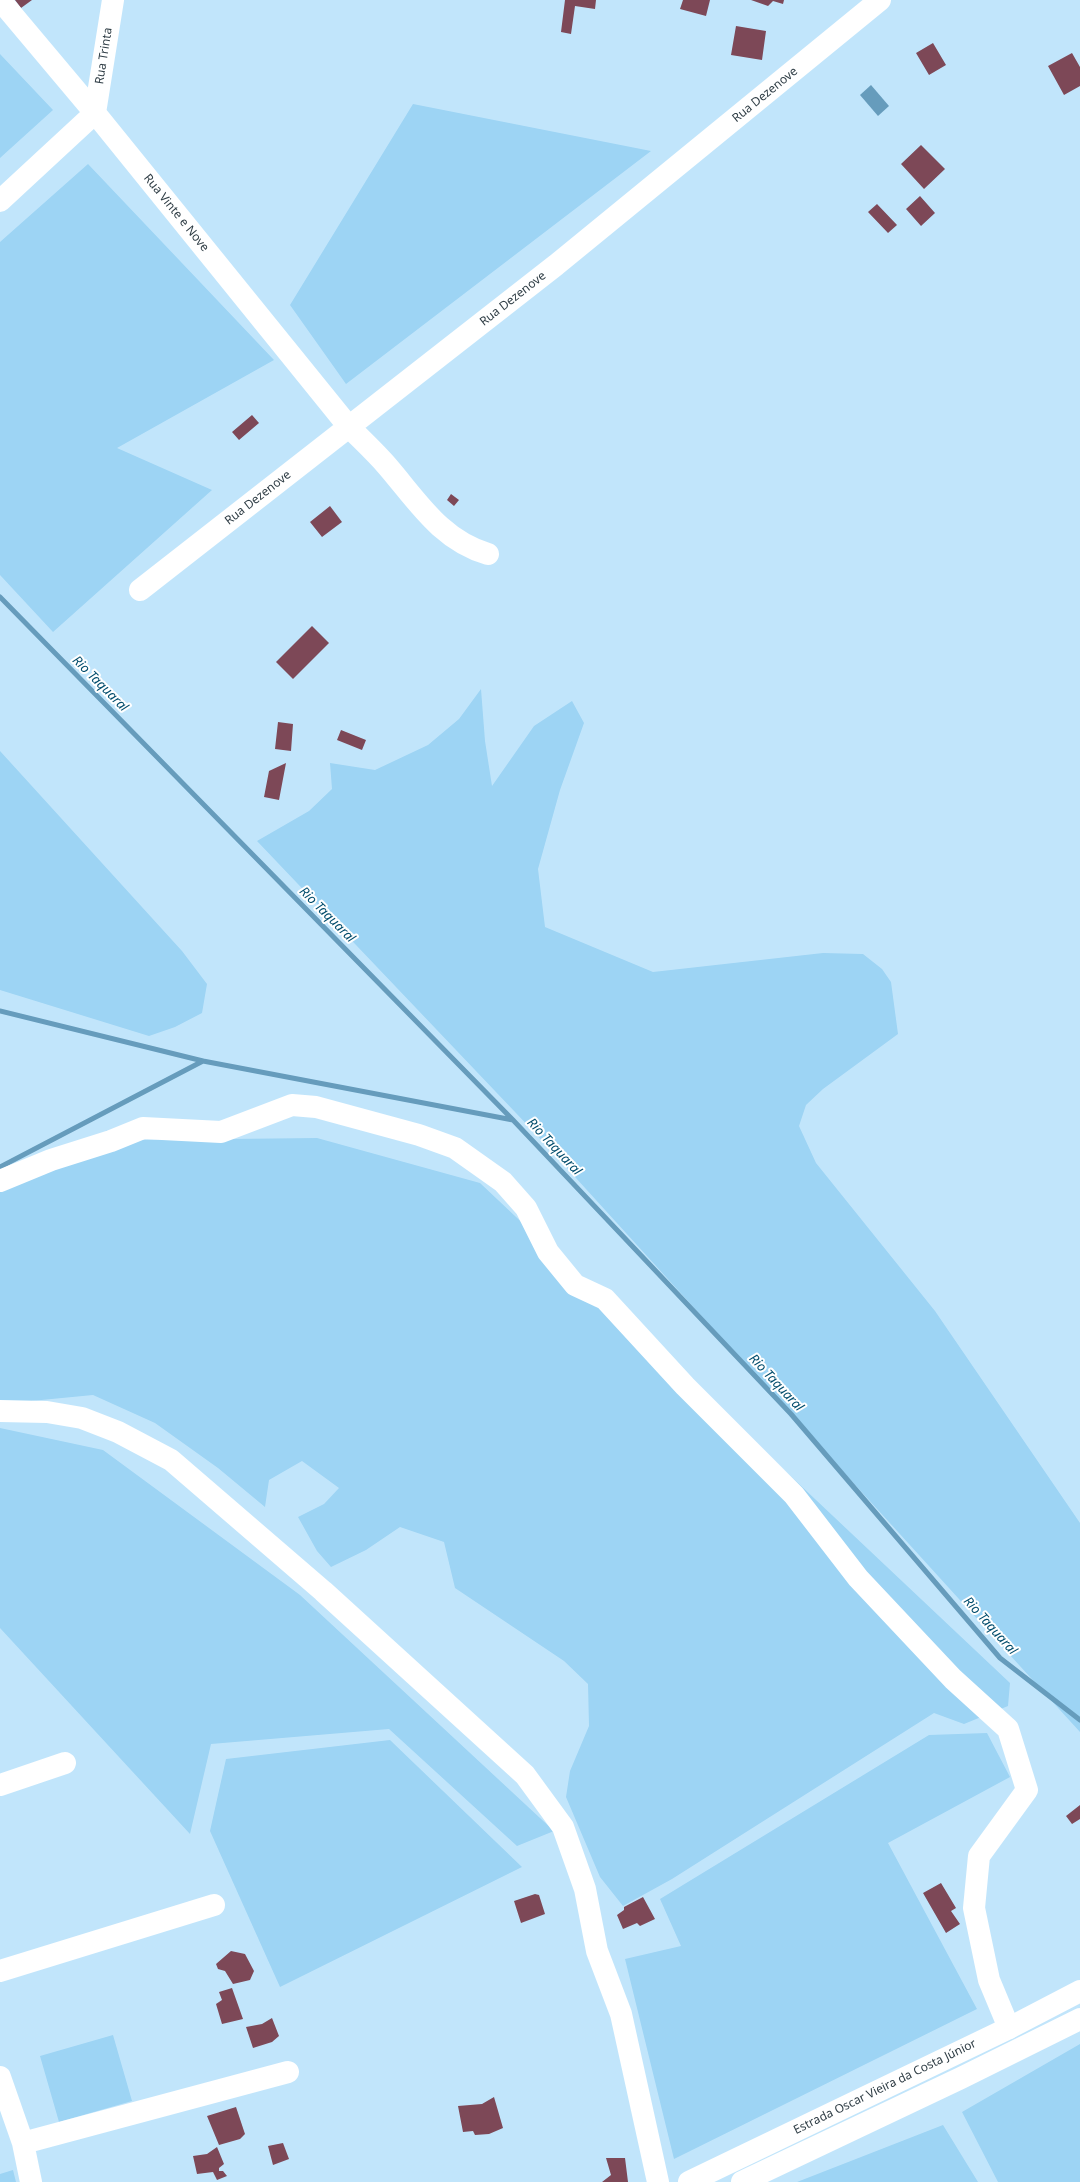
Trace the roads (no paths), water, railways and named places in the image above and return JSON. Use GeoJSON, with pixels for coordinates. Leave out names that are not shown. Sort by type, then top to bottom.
{"type":"FeatureCollection","features":[{"type":"Feature","properties":{"kind":"street","name":"Rua Vinte e Nove"},"geometry":{"type":"LineString","coordinates":[[0,0],[95,113],[349,427],[386,465],[440,529],[458,541],[488,554]]}},
{"type":"Feature","properties":{"kind":"street","name":"Rua Trinta"},"geometry":{"type":"LineString","coordinates":[[95,113],[113,0]]}},
{"type":"Feature","properties":{"kind":"street","name":"Rua Dezenove"},"geometry":{"type":"LineString","coordinates":[[140,590],[556,265],[880,0]]}},
{"type":"Feature","properties":{"kind":"street"},"geometry":{"type":"LineString","coordinates":[[0,201],[95,113]]}},
{"type":"Feature","properties":{"kind":"street"},"geometry":{"type":"LineString","coordinates":[[0,1181],[50,1160],[111,1141],[144,1128],[221,1132],[292,1105],[316,1106],[419,1135],[454,1148],[503,1182],[526,1208],[548,1252],[574,1285],[605,1299],[685,1386],[794,1495],[858,1578],[953,1679],[1008,1729],[1027,1790],[979,1856],[974,1908],[989,1980],[1009,2028]]}},
{"type":"Feature","properties":{"kind":"street"},"geometry":{"type":"LineString","coordinates":[[0,1411],[47,1412],[82,1418],[118,1432],[171,1460],[323,1591],[525,1775],[563,1827],[585,1889],[597,1951],[621,2014],[658,2182]]}},
{"type":"Feature","properties":{"kind":"street"},"geometry":{"type":"LineString","coordinates":[[0,1785],[65,1763]]}},
{"type":"Feature","properties":{"kind":"street"},"geometry":{"type":"LineString","coordinates":[[0,1971],[214,1905]]}},
{"type":"Feature","properties":{"kind":"street","name":"Estrada Oscar Vieira da Costa Júnior"},"geometry":{"type":"LineString","coordinates":[[689,2182],[1009,2028],[1080,1991]]}},
{"type":"Feature","properties":{"kind":"street","name":"Estrada Oscar Vieira da Costa Júnior"},"geometry":{"type":"LineString","coordinates":[[744,2182],[961,2078],[1080,2018]]}},
{"type":"Feature","properties":{"kind":"street"},"geometry":{"type":"LineString","coordinates":[[23,2143],[288,2072]]}},
{"type":"Feature","properties":{"kind":"street"},"geometry":{"type":"LineString","coordinates":[[0,2077],[23,2143],[31,2182]]}},
{"type":"Feature","properties":{"kind":"waterway","name":"Rio Taquaral"},"geometry":{"type":"LineString","coordinates":[[0,597],[513,1120],[791,1414],[1000,1658],[1080,1720]]}},
{"type":"Feature","properties":{"kind":"waterway"},"geometry":{"type":"LineString","coordinates":[[0,1011],[203,1061]]}},
{"type":"Feature","properties":{"kind":"waterway"},"geometry":{"type":"LineString","coordinates":[[0,1167],[203,1061],[513,1120]]}}]}
